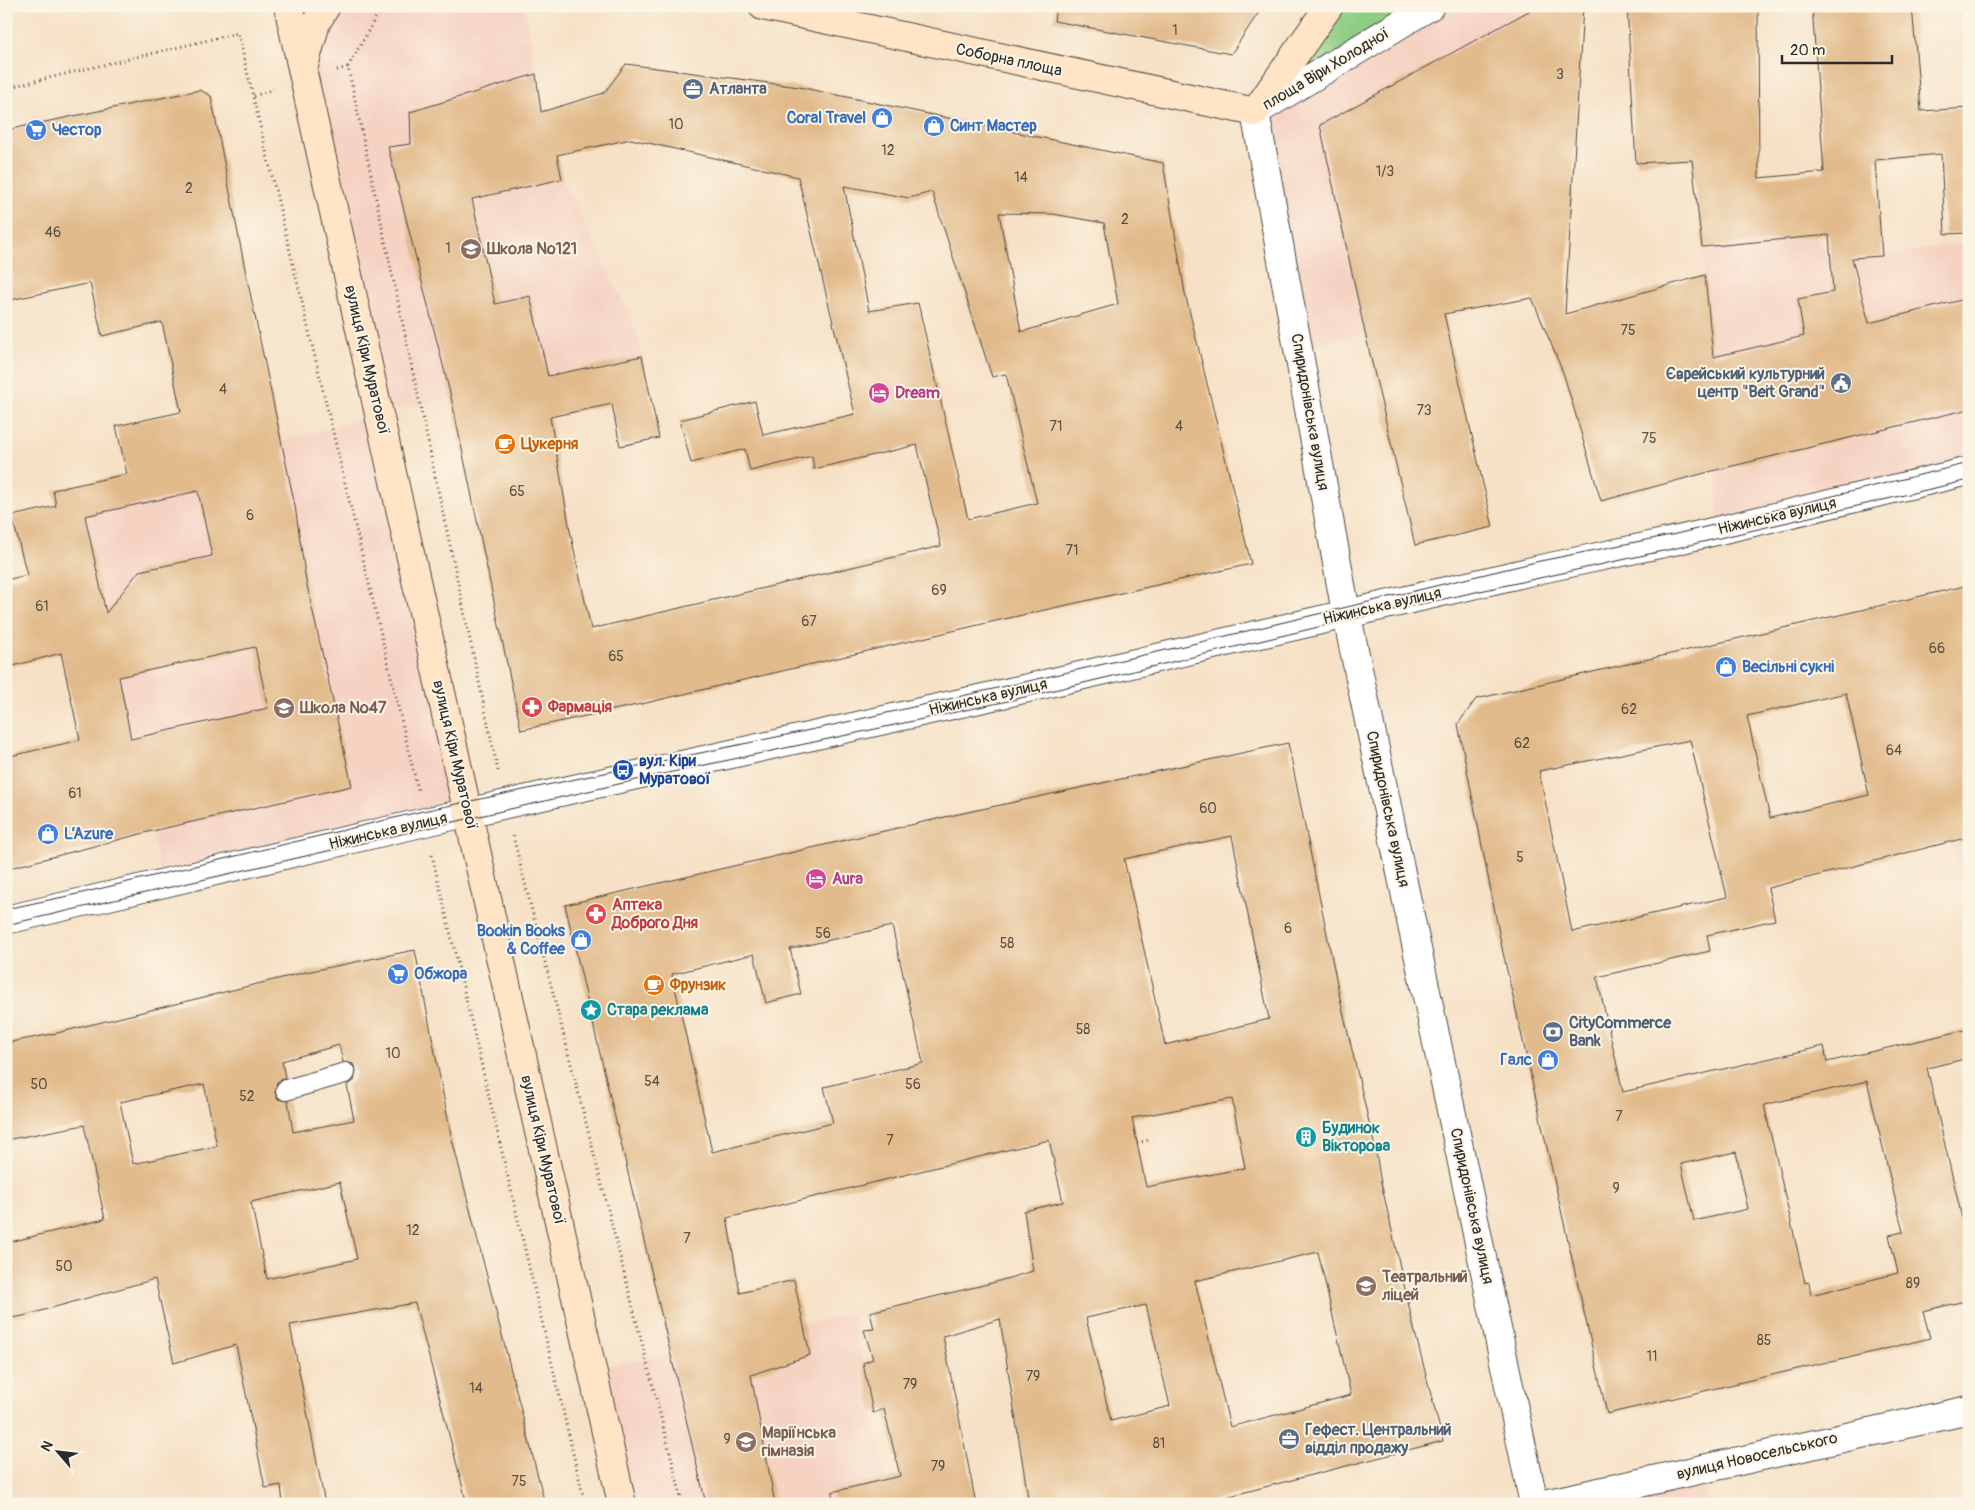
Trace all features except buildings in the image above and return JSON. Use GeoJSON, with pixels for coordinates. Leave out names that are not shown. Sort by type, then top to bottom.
{"type":"FeatureCollection","features":[{"type":"Feature","properties":{"kind":"street","name":"вулиця Кіри Муратової"},"geometry":{"type":"LineString","coordinates":[[288,6],[622,1504]]}},
{"type":"Feature","properties":{"kind":"street"},"geometry":{"type":"LineString","coordinates":[[303,70],[316,23],[326,6]]}},
{"type":"Feature","properties":{"kind":"street","name":"Соборна площа"},"geometry":{"type":"LineString","coordinates":[[763,6],[1255,112]]}},
{"type":"Feature","properties":{"kind":"street","name":"площа Віри Холодної"},"geometry":{"type":"LineString","coordinates":[[1255,112],[1329,6]]}},
{"type":"Feature","properties":{"kind":"street","name":"площа Віри Холодної"},"geometry":{"type":"LineString","coordinates":[[1255,112],[1430,6]]}},
{"type":"Feature","properties":{"kind":"street","name":"Спиридонівська вулиця"},"geometry":{"type":"LineString","coordinates":[[1255,112],[1346,614],[1534,1504]]}},
{"type":"Feature","properties":{"kind":"street","name":"Ніжинська вулиця"},"geometry":{"type":"LineString","coordinates":[[6,920],[425,822],[997,695],[1541,569],[1678,540],[1969,471]]}},
{"type":"Feature","properties":{"kind":"street","name":"вулиця Новосельського"},"geometry":{"type":"LineString","coordinates":[[1546,1504],[1969,1410]]}},
{"type":"Feature","properties":{"kind":"lane"},"geometry":{"type":"LineString","coordinates":[[286,1090],[345,1073]]}},
{"type":"Feature","properties":{"kind":"path"},"geometry":{"type":"LineString","coordinates":[[348,67],[381,8],[506,8],[507,6]]}},
{"type":"Feature","properties":{"kind":"path"},"geometry":{"type":"LineString","coordinates":[[6,88],[238,33],[585,1504]]}},
{"type":"Feature","properties":{"kind":"path"},"geometry":{"type":"LineString","coordinates":[[1137,1142],[1150,1140]]}},
{"type":"Feature","properties":{"kind":"shaded area","name":"Школа №121"},"geometry":{"type":"Polygon","coordinates":[[[291,6],[525,6],[541,108],[552,109],[562,179],[632,319],[642,356],[382,413],[291,6]]]}},
{"type":"Feature","properties":{"kind":"shaded area"},"geometry":{"type":"Polygon","coordinates":[[[1449,6],[1532,6],[1530,123],[1444,314],[1302,348],[1258,113],[1449,6]]]}},
{"type":"Feature","properties":{"kind":"shaded area"},"geometry":{"type":"Polygon","coordinates":[[[1816,236],[1831,260],[1882,256],[1969,242],[1969,470],[1718,530],[1712,341],[1702,247],[1816,236]]]}},
{"type":"Feature","properties":{"kind":"shaded area","name":"Школа №47"},"geometry":{"type":"Polygon","coordinates":[[[376,415],[466,811],[162,880],[108,626],[83,632],[53,490],[281,441],[376,415]]]}},
{"type":"Feature","properties":{"kind":"shaded area"},"geometry":{"type":"Polygon","coordinates":[[[1969,837],[1969,905],[1951,842],[1969,837]]]}},
{"type":"Feature","properties":{"kind":"shaded area","name":"Маріїнська гімназія"},"geometry":{"type":"Polygon","coordinates":[[[852,1314],[892,1504],[625,1504],[595,1368],[671,1354],[852,1314]]]}},
{"type":"Feature","properties":{"kind":"shaded area"},"geometry":{"type":"Polygon","coordinates":[[[1702,1470],[1709,1504],[1567,1504],[1702,1470]]]}},
{"type":"Feature","properties":{"kind":"green space"},"geometry":{"type":"Polygon","coordinates":[[[1329,6],[1430,6],[1255,112],[1329,6]]]}},
{"type":"Feature","properties":{"kind":"tram line"},"geometry":{"type":"LineString","coordinates":[[6,909],[82,893],[423,811],[829,726],[1188,645],[1540,561],[1676,534],[1969,463]]}},
{"type":"Feature","properties":{"kind":"tram line"},"geometry":{"type":"LineString","coordinates":[[6,925],[658,775],[1008,701],[1348,620],[1681,547],[1969,480]]}},
{"type":"Feature","properties":{"kind":"place","name":"Атланта"},"geometry":{"type":"Point","coordinates":[693,89]}},
{"type":"Feature","properties":{"kind":"place","name":"Coral Travel"},"geometry":{"type":"Point","coordinates":[882,118]}},
{"type":"Feature","properties":{"kind":"place","name":"Синт Мастер"},"geometry":{"type":"Point","coordinates":[934,126]}},
{"type":"Feature","properties":{"kind":"place","name":"Честор"},"geometry":{"type":"Point","coordinates":[36,130]}},
{"type":"Feature","properties":{"kind":"place","name":"Школа №121"},"geometry":{"type":"Point","coordinates":[471,249]}},
{"type":"Feature","properties":{"kind":"place","name":"Єврейський культурний центр \"Beit Grand\""},"geometry":{"type":"Point","coordinates":[1841,383]}},
{"type":"Feature","properties":{"kind":"place","name":"Dream"},"geometry":{"type":"Point","coordinates":[879,393]}},
{"type":"Feature","properties":{"kind":"place","name":"Цукерня"},"geometry":{"type":"Point","coordinates":[505,444]}},
{"type":"Feature","properties":{"kind":"place","name":"Весільні сукні"},"geometry":{"type":"Point","coordinates":[1726,667]}},
{"type":"Feature","properties":{"kind":"place","name":"Фармація"},"geometry":{"type":"Point","coordinates":[532,707]}},
{"type":"Feature","properties":{"kind":"place","name":"Школа №47"},"geometry":{"type":"Point","coordinates":[284,708]}},
{"type":"Feature","properties":{"kind":"place","name":"вул. Кіри Муратової"},"geometry":{"type":"Point","coordinates":[623,770]}},
{"type":"Feature","properties":{"kind":"place","name":"L’Azure"},"geometry":{"type":"Point","coordinates":[48,834]}},
{"type":"Feature","properties":{"kind":"place","name":"Aura"},"geometry":{"type":"Point","coordinates":[816,879]}},
{"type":"Feature","properties":{"kind":"place","name":"Аптека Доброго Дня"},"geometry":{"type":"Point","coordinates":[596,914]}},
{"type":"Feature","properties":{"kind":"place","name":"Bookin Books & Coffee"},"geometry":{"type":"Point","coordinates":[581,940]}},
{"type":"Feature","properties":{"kind":"place","name":"Обжора"},"geometry":{"type":"Point","coordinates":[398,974]}},
{"type":"Feature","properties":{"kind":"place","name":"Фрунзик"},"geometry":{"type":"Point","coordinates":[654,985]}},
{"type":"Feature","properties":{"kind":"place","name":"Стара реклама"},"geometry":{"type":"Point","coordinates":[591,1010]}},
{"type":"Feature","properties":{"kind":"place","name":"CityCommerce Bank"},"geometry":{"type":"Point","coordinates":[1553,1032]}},
{"type":"Feature","properties":{"kind":"place","name":"Галс"},"geometry":{"type":"Point","coordinates":[1548,1060]}},
{"type":"Feature","properties":{"kind":"place","name":"Будинок Вікторова"},"geometry":{"type":"Point","coordinates":[1306,1137]}},
{"type":"Feature","properties":{"kind":"place","name":"Театральний ліцей"},"geometry":{"type":"Point","coordinates":[1366,1286]}},
{"type":"Feature","properties":{"kind":"place","name":"Гефест. Центральний відділ продажу"},"geometry":{"type":"Point","coordinates":[1289,1439]}},
{"type":"Feature","properties":{"kind":"place","name":"Маріїнська гімназія"},"geometry":{"type":"Point","coordinates":[746,1442]}}]}
